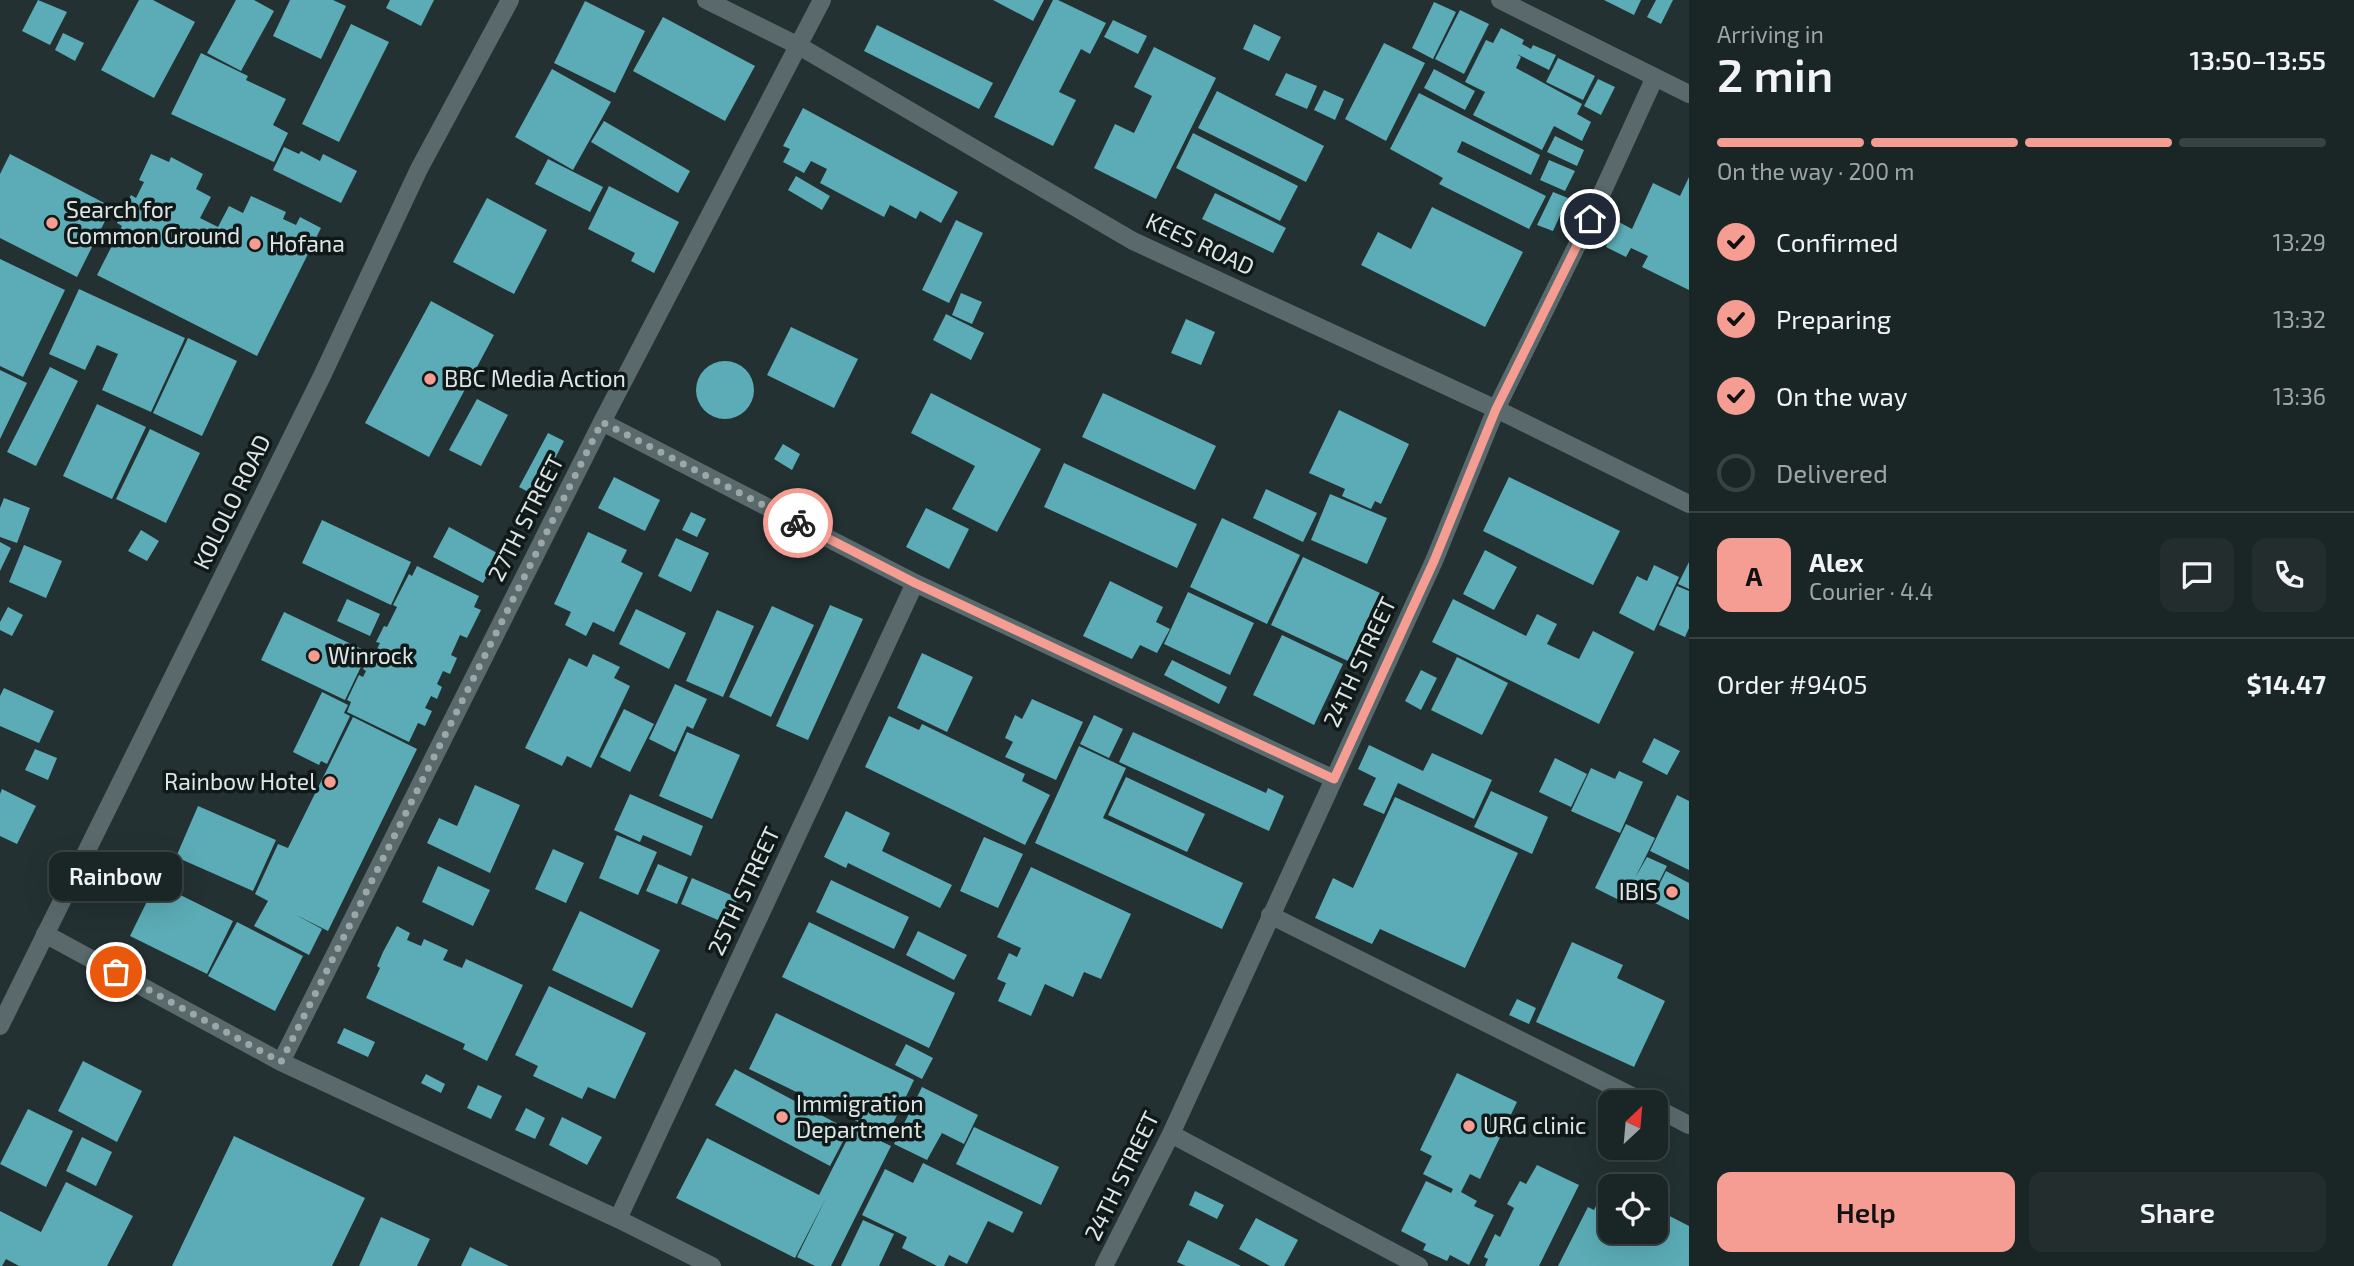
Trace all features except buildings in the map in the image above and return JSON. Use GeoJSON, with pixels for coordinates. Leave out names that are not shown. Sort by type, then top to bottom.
{"type":"FeatureCollection","features":[{"type":"Feature","properties":{"kind":"street","name":"KOLOLO ROAD"},"geometry":{"type":"LineString","coordinates":[[0,1026],[322,376],[419,169],[510,0]]}},
{"type":"Feature","properties":{"kind":"street","name":"KEES ROAD"},"geometry":{"type":"LineString","coordinates":[[706,0],[799,46],[1133,241],[1496,409],[1689,503]]}},
{"type":"Feature","properties":{"kind":"street","name":"27TH STREET"},"geometry":{"type":"LineString","coordinates":[[281,1062],[602,422],[822,0]]}},
{"type":"Feature","properties":{"kind":"street"},"geometry":{"type":"LineString","coordinates":[[1500,0],[1689,93]]}},
{"type":"Feature","properties":{"kind":"street","name":"24TH STREET"},"geometry":{"type":"LineString","coordinates":[[1104,1266],[1171,1134],[1434,561],[1496,409],[1590,219],[1656,76]]}},
{"type":"Feature","properties":{"kind":"street"},"geometry":{"type":"LineString","coordinates":[[602,422],[915,583],[1334,779]]}},
{"type":"Feature","properties":{"kind":"street","name":"25TH STREET"},"geometry":{"type":"LineString","coordinates":[[618,1219],[915,583]]}},
{"type":"Feature","properties":{"kind":"street"},"geometry":{"type":"LineString","coordinates":[[1270,915],[1620,1090]]}},
{"type":"Feature","properties":{"kind":"street"},"geometry":{"type":"LineString","coordinates":[[45,934],[281,1062],[618,1219],[712,1266]]}},
{"type":"Feature","properties":{"kind":"street"},"geometry":{"type":"LineString","coordinates":[[1668,1114],[1689,1125]]}},
{"type":"Feature","properties":{"kind":"street"},"geometry":{"type":"LineString","coordinates":[[1171,1134],[1419,1266]]}},
{"type":"Feature","properties":{"kind":"way so far"},"geometry":{"type":"LineString","coordinates":[[116,972],[281,1062],[602,422],[798,523]]}},
{"type":"Feature","properties":{"kind":"place","name":"Search for Common Ground"},"geometry":{"type":"Point","coordinates":[52,223]}},
{"type":"Feature","properties":{"kind":"place","name":"Hofana"},"geometry":{"type":"Point","coordinates":[255,244]}},
{"type":"Feature","properties":{"kind":"place","name":"BBC Media Action"},"geometry":{"type":"Point","coordinates":[430,379]}},
{"type":"Feature","properties":{"kind":"place","name":"Winrock"},"geometry":{"type":"Point","coordinates":[314,656]}},
{"type":"Feature","properties":{"kind":"place","name":"Rainbow Hotel"},"geometry":{"type":"Point","coordinates":[330,782]}},
{"type":"Feature","properties":{"kind":"place","name":"IBIS"},"geometry":{"type":"Point","coordinates":[1672,892]}},
{"type":"Feature","properties":{"kind":"place","name":"Rainbow"},"geometry":{"type":"Point","coordinates":[116,972]}},
{"type":"Feature","properties":{"kind":"place","name":"Immigration Department"},"geometry":{"type":"Point","coordinates":[782,1117]}},
{"type":"Feature","properties":{"kind":"place","name":"URG clinic"},"geometry":{"type":"Point","coordinates":[1469,1126]}},
{"type":"Feature","properties":{"kind":"route"},"geometry":{"type":"LineString","coordinates":[[798,523],[915,583],[1334,779],[1434,561],[1496,409],[1590,219]]}}]}
